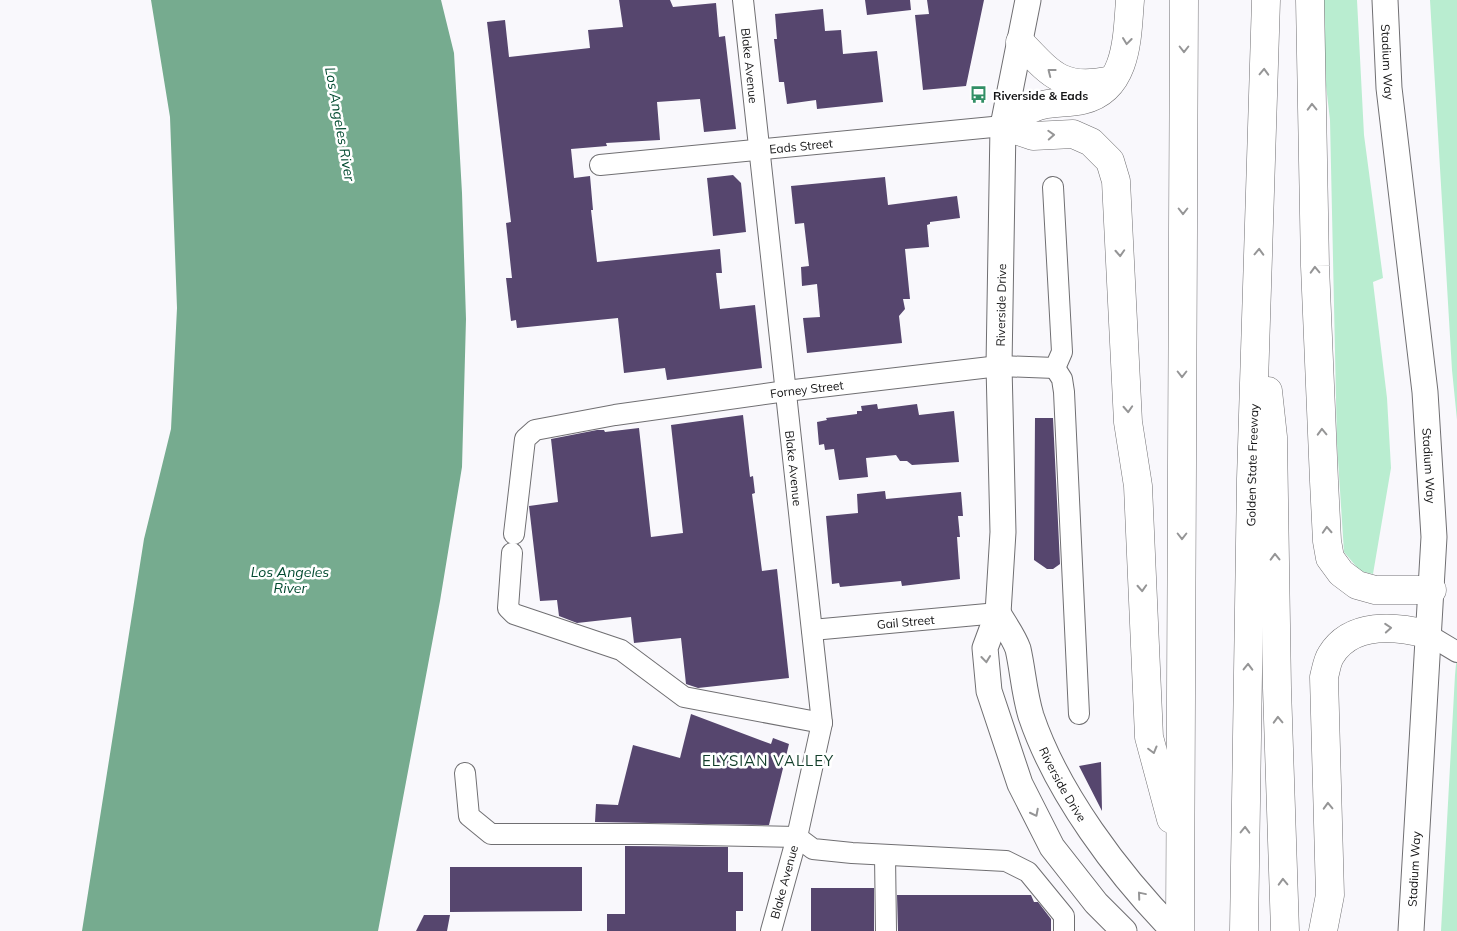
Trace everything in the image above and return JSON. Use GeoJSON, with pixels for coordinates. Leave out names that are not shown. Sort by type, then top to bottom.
{"type":"FeatureCollection","features":[{"type":"Feature","properties":{"kind":"highway"},"geometry":{"type":"LineString","coordinates":[[1004,126],[1034,107],[1084,100],[1102,91],[1113,79],[1122,63],[1127,45],[1130,0]]}},
{"type":"Feature","properties":{"kind":"highway"},"geometry":{"type":"LineString","coordinates":[[1178,924],[1180,854],[1184,0]]}},
{"type":"Feature","properties":{"kind":"highway","name":"Golden State Freeway"},"geometry":{"type":"LineString","coordinates":[[1244,931],[1251,479],[1266,0]]}},
{"type":"Feature","properties":{"kind":"highway"},"geometry":{"type":"LineString","coordinates":[[1310,0],[1315,266],[1327,541],[1330,558],[1341,573],[1357,585],[1375,590],[1432,590]]}},
{"type":"Feature","properties":{"kind":"highway"},"geometry":{"type":"LineString","coordinates":[[1020,42],[1057,77],[1071,83],[1086,85],[1113,79]]}},
{"type":"Feature","properties":{"kind":"highway"},"geometry":{"type":"LineString","coordinates":[[1004,126],[1033,136],[1073,134],[1091,142],[1110,161],[1116,181],[1128,422],[1138,486],[1149,737],[1180,854]]}},
{"type":"Feature","properties":{"kind":"highway"},"geometry":{"type":"LineString","coordinates":[[1258,300],[1273,437],[1277,688],[1285,931]]}},
{"type":"Feature","properties":{"kind":"highway"},"geometry":{"type":"LineString","coordinates":[[1323,931],[1330,895],[1324,677],[1330,656],[1338,646],[1350,637],[1367,630],[1401,628],[1427,634]]}},
{"type":"Feature","properties":{"kind":"main road","name":"Riverside Drive"},"geometry":{"type":"LineString","coordinates":[[1028,0],[1004,126],[999,366],[1003,532],[998,613],[985,648],[990,691],[1020,784],[1052,847],[1096,903],[1124,931]]}},
{"type":"Feature","properties":{"kind":"main road","name":"Stadium Way"},"geometry":{"type":"LineString","coordinates":[[1385,0],[1389,88],[1429,436],[1434,537],[1411,931]]}},
{"type":"Feature","properties":{"kind":"main road","name":"Riverside Drive"},"geometry":{"type":"LineString","coordinates":[[998,613],[1018,648],[1022,681],[1032,717],[1053,766],[1088,825],[1123,874],[1178,924]]}},
{"type":"Feature","properties":{"kind":"street","name":"Blake Avenue"},"geometry":{"type":"LineString","coordinates":[[743,0],[822,723],[797,836],[771,931]]}},
{"type":"Feature","properties":{"kind":"street","name":"Eads Street"},"geometry":{"type":"LineString","coordinates":[[600,165],[1004,126]]}},
{"type":"Feature","properties":{"kind":"street"},"geometry":{"type":"LineString","coordinates":[[1053,187],[1062,352],[1055,368],[1062,379],[1064,392],[1079,714]]}},
{"type":"Feature","properties":{"kind":"street","name":"Forney Street"},"geometry":{"type":"LineString","coordinates":[[822,723],[684,697],[622,650],[514,614],[508,608],[524,439],[535,430],[615,415],[786,391],[999,366],[1055,368]]}},
{"type":"Feature","properties":{"kind":"street","name":"Gail Street"},"geometry":{"type":"LineString","coordinates":[[812,630],[998,613]]}},
{"type":"Feature","properties":{"kind":"street"},"geometry":{"type":"LineString","coordinates":[[1427,634],[1457,652]]}},
{"type":"Feature","properties":{"kind":"street"},"geometry":{"type":"LineString","coordinates":[[464,772],[469,816],[491,834],[797,836],[813,849],[885,855],[1006,861],[1028,872],[1064,916],[1064,931]]}},
{"type":"Feature","properties":{"kind":"street"},"geometry":{"type":"LineString","coordinates":[[885,855],[886,931]]}},
{"type":"Feature","properties":{"kind":"shaded area"},"geometry":{"type":"Polygon","coordinates":[[[1321,0],[1357,0],[1364,135],[1383,278],[1373,282],[1387,398],[1391,468],[1373,574],[1360,571],[1344,552],[1337,444],[1330,120],[1321,42],[1321,0]]]}},
{"type":"Feature","properties":{"kind":"shaded area"},"geometry":{"type":"Polygon","coordinates":[[[1430,0],[1457,0],[1457,420],[1452,370],[1430,0]]]}},
{"type":"Feature","properties":{"kind":"shaded area"},"geometry":{"type":"Polygon","coordinates":[[[1457,653],[1457,931],[1441,931],[1455,675],[1457,653]]]}},
{"type":"Feature","properties":{"kind":"water","name":"Los Angeles River"},"geometry":{"type":"Polygon","coordinates":[[[151,0],[441,0],[454,53],[462,193],[466,319],[462,467],[440,601],[378,931],[82,931],[144,539],[171,429],[177,308],[170,117],[151,0]]]}},
{"type":"Feature","properties":{"kind":"building"},"geometry":{"type":"Polygon","coordinates":[[[619,0],[670,0],[673,7],[716,3],[719,37],[725,36],[736,129],[704,132],[700,99],[657,102],[660,140],[606,143],[607,146],[571,149],[574,178],[590,176],[593,210],[591,210],[597,262],[720,249],[722,273],[716,273],[720,309],[755,305],[762,368],[667,380],[665,368],[624,373],[618,318],[517,328],[516,320],[511,321],[506,278],[512,278],[506,223],[511,222],[487,22],[505,20],[509,57],[590,48],[588,30],[623,27],[619,0]]]}},
{"type":"Feature","properties":{"kind":"building"},"geometry":{"type":"Polygon","coordinates":[[[865,0],[910,0],[911,10],[867,15],[865,0]]]}},
{"type":"Feature","properties":{"kind":"building"},"geometry":{"type":"Polygon","coordinates":[[[927,0],[984,0],[966,86],[923,90],[915,15],[929,14],[927,0]]]}},
{"type":"Feature","properties":{"kind":"building"},"geometry":{"type":"Polygon","coordinates":[[[823,9],[825,31],[841,30],[843,54],[877,51],[883,102],[817,109],[816,100],[787,104],[784,82],[779,82],[774,39],[777,39],[775,14],[823,9]]]}},
{"type":"Feature","properties":{"kind":"building"},"geometry":{"type":"Polygon","coordinates":[[[733,175],[741,183],[746,232],[713,236],[707,178],[733,175]]]}},
{"type":"Feature","properties":{"kind":"building"},"geometry":{"type":"Polygon","coordinates":[[[885,177],[888,205],[957,196],[960,218],[930,222],[927,225],[929,247],[905,249],[910,299],[903,299],[905,309],[899,316],[902,343],[807,353],[803,318],[820,317],[817,284],[802,286],[801,267],[809,266],[804,223],[795,224],[791,186],[885,177]]]}},
{"type":"Feature","properties":{"kind":"building"},"geometry":{"type":"Polygon","coordinates":[[[877,404],[878,409],[917,404],[919,415],[954,411],[959,462],[912,465],[907,461],[900,461],[896,455],[866,458],[868,477],[839,480],[834,449],[825,450],[824,444],[819,445],[817,422],[827,420],[826,418],[857,414],[857,411],[862,411],[861,406],[877,404]]]}},
{"type":"Feature","properties":{"kind":"building"},"geometry":{"type":"Polygon","coordinates":[[[743,415],[750,477],[753,476],[755,493],[752,494],[762,571],[777,569],[789,678],[698,688],[686,684],[681,638],[634,643],[631,617],[577,623],[559,616],[557,600],[540,601],[529,506],[558,502],[551,439],[597,430],[604,430],[605,432],[639,428],[651,537],[683,533],[671,425],[743,415]]]}},
{"type":"Feature","properties":{"kind":"building"},"geometry":{"type":"Polygon","coordinates":[[[1035,418],[1053,418],[1060,564],[1053,569],[1047,569],[1034,560],[1035,418]]]}},
{"type":"Feature","properties":{"kind":"building"},"geometry":{"type":"Polygon","coordinates":[[[885,491],[886,499],[961,492],[963,516],[958,516],[960,537],[957,537],[960,579],[902,586],[901,581],[840,587],[839,583],[832,584],[826,516],[858,513],[857,494],[885,491]]]}},
{"type":"Feature","properties":{"kind":"building"},"geometry":{"type":"Polygon","coordinates":[[[691,714],[771,744],[773,738],[789,744],[769,825],[595,822],[596,804],[618,805],[633,745],[680,758],[691,714]]]}},
{"type":"Feature","properties":{"kind":"building"},"geometry":{"type":"Polygon","coordinates":[[[1101,762],[1102,811],[1079,766],[1101,762]]]}},
{"type":"Feature","properties":{"kind":"building"},"geometry":{"type":"Polygon","coordinates":[[[625,846],[728,847],[728,872],[743,872],[743,911],[736,911],[736,931],[607,931],[607,914],[625,914],[625,846]]]}},
{"type":"Feature","properties":{"kind":"building"},"geometry":{"type":"Polygon","coordinates":[[[450,867],[582,867],[582,911],[450,912],[450,867]]]}},
{"type":"Feature","properties":{"kind":"building"},"geometry":{"type":"Polygon","coordinates":[[[811,888],[874,888],[874,931],[811,931],[811,888]]]}},
{"type":"Feature","properties":{"kind":"building"},"geometry":{"type":"Polygon","coordinates":[[[897,895],[1031,895],[1034,902],[1038,902],[1051,919],[1051,931],[898,931],[897,895]]]}},
{"type":"Feature","properties":{"kind":"building"},"geometry":{"type":"Polygon","coordinates":[[[424,915],[450,915],[447,931],[416,931],[424,915]]]}},
{"type":"Feature","properties":{"kind":"place","name":"Riverside & Eads"},"geometry":{"type":"Point","coordinates":[979,95]}},
{"type":"Feature","properties":{"kind":"district","name":"ELYSIAN VALLEY"},"geometry":{"type":"Point","coordinates":[768,760]}}]}
